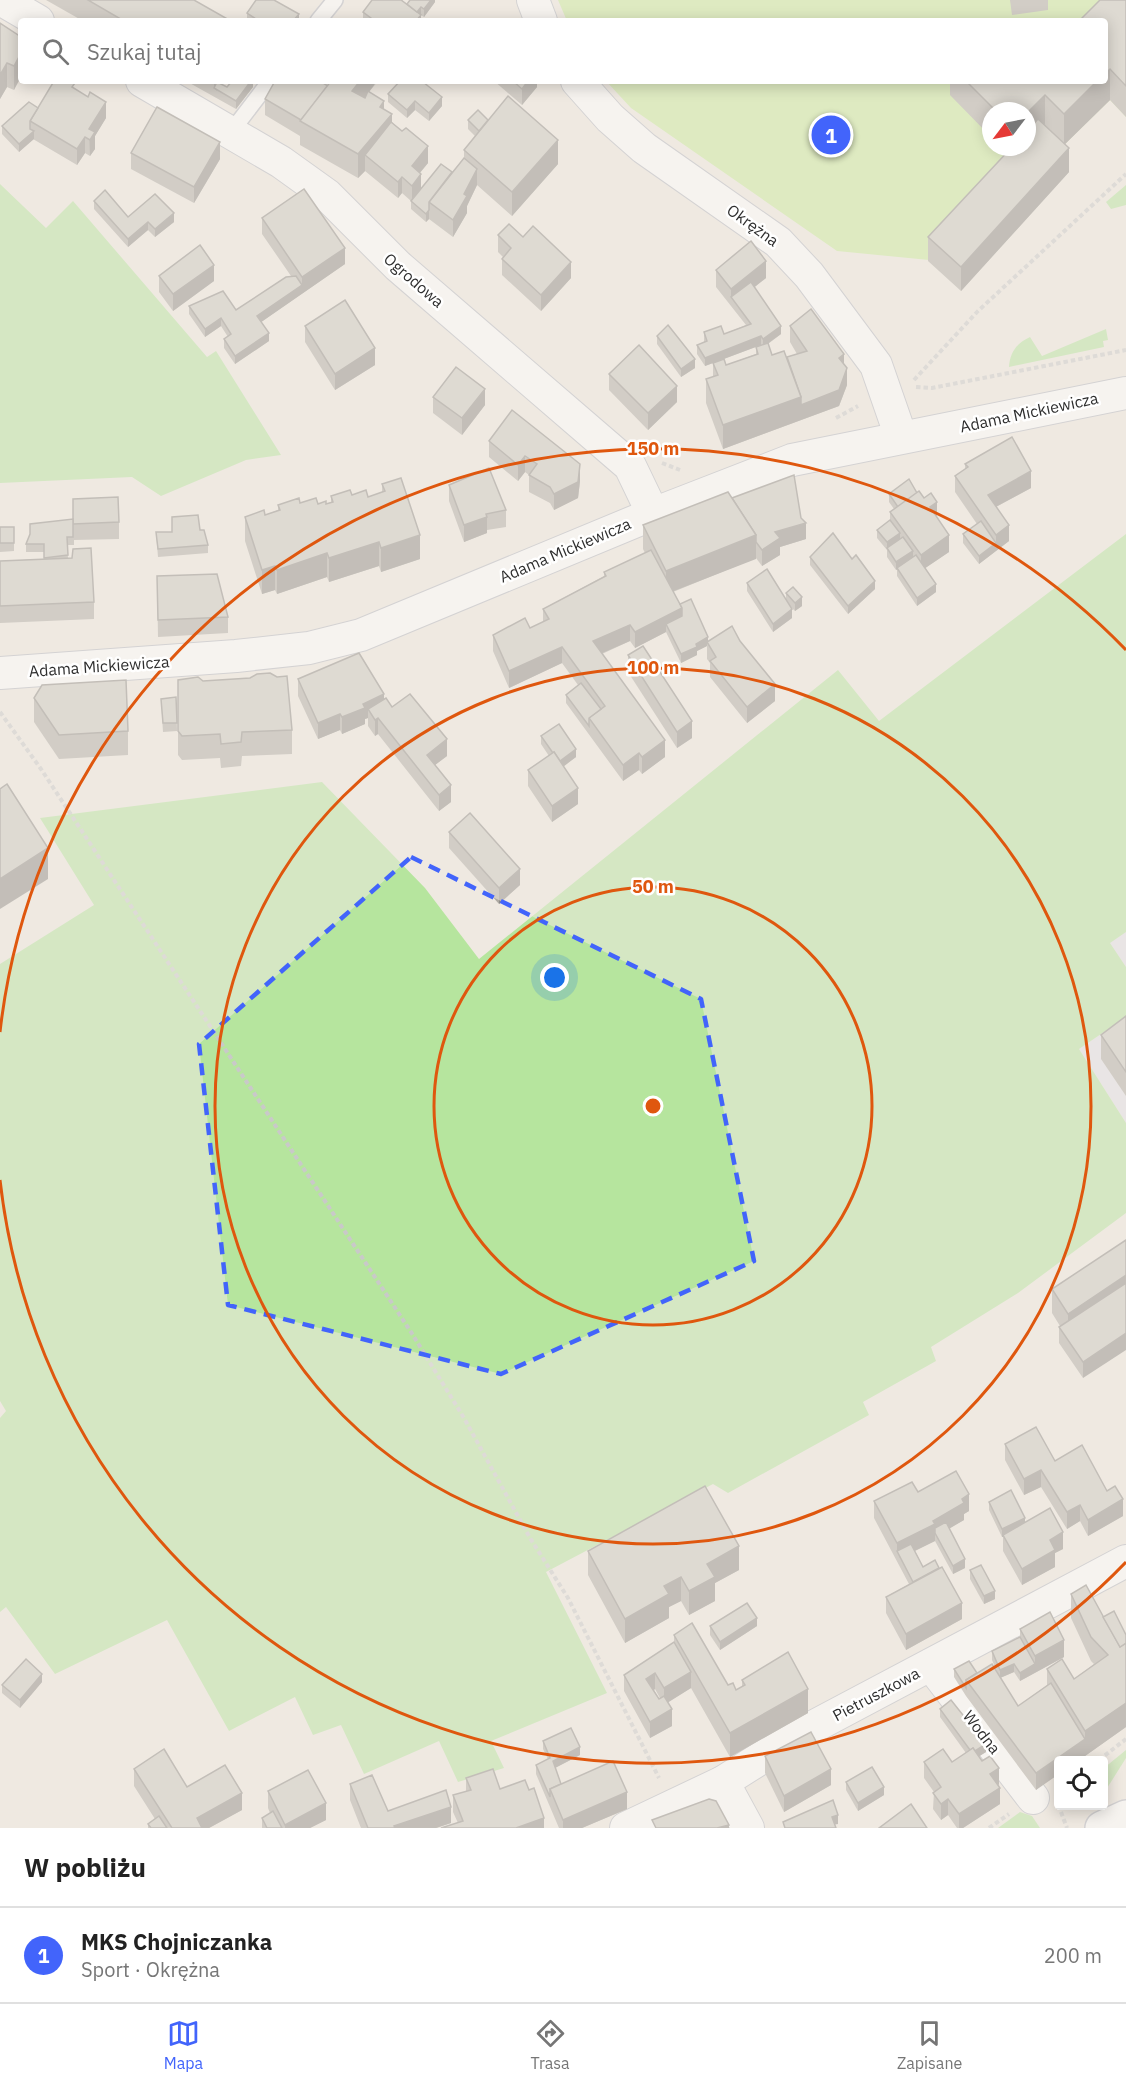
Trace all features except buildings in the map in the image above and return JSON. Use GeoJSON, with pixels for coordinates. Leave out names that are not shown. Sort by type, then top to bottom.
{"type":"FeatureCollection","features":[{"type":"Feature","properties":{"kind":"street"},"geometry":{"type":"LineString","coordinates":[[2,0],[33,18]]}},
{"type":"Feature","properties":{"kind":"street"},"geometry":{"type":"LineString","coordinates":[[532,0],[540,18]]}},
{"type":"Feature","properties":{"kind":"street","name":"Ogrodowa"},"geometry":{"type":"LineString","coordinates":[[147,84],[304,177],[327,195],[398,266],[630,466],[653,514]]}},
{"type":"Feature","properties":{"kind":"street","name":"Okrężna"},"geometry":{"type":"LineString","coordinates":[[580,84],[610,118],[644,148],[778,242],[793,258],[876,365],[901,437]]}},
{"type":"Feature","properties":{"kind":"street","name":"Adama Mickiewicza"},"geometry":{"type":"LineString","coordinates":[[0,673],[236,656],[309,648],[361,635],[653,514],[792,460],[1126,393]]}},
{"type":"Feature","properties":{"kind":"street","name":"Pietruszkowa"},"geometry":{"type":"LineString","coordinates":[[626,1828],[723,1782],[794,1737],[1126,1561]]}},
{"type":"Feature","properties":{"kind":"street","name":"Wodna"},"geometry":{"type":"LineString","coordinates":[[931,1665],[1046,1803]]}},
{"type":"Feature","properties":{"kind":"street"},"geometry":{"type":"LineString","coordinates":[[723,1782],[747,1828]]}},
{"type":"Feature","properties":{"kind":"street"},"geometry":{"type":"LineString","coordinates":[[1102,1828],[1126,1816],[1126,1798]]}},
{"type":"Feature","properties":{"kind":"lane"},"geometry":{"type":"LineString","coordinates":[[320,18],[335,0]]}},
{"type":"Feature","properties":{"kind":"lane"},"geometry":{"type":"LineString","coordinates":[[231,132],[268,84]]}},
{"type":"Feature","properties":{"kind":"path"},"geometry":{"type":"LineString","coordinates":[[1126,174],[978,312],[962,332],[907,387],[932,388],[1126,350]]}},
{"type":"Feature","properties":{"kind":"path"},"geometry":{"type":"LineString","coordinates":[[0,712],[41,769],[411,1332],[464,1418],[530,1538],[568,1598],[673,1805]]}},
{"type":"Feature","properties":{"kind":"path"},"geometry":{"type":"LineString","coordinates":[[1105,1756],[1126,1739]]}},
{"type":"Feature","properties":{"kind":"path"},"geometry":{"type":"LineString","coordinates":[[1046,1803],[1067,1828]]}},
{"type":"Feature","properties":{"kind":"highlighted area"},"geometry":{"type":"Polygon","coordinates":[[[411,857],[701,999],[754,1261],[501,1374],[228,1305],[199,1044],[411,857]]]}},
{"type":"Feature","properties":{"kind":"shaded area"},"geometry":{"type":"Polygon","coordinates":[[[1126,932],[1126,967],[1109,943],[1126,932]]]}},
{"type":"Feature","properties":{"kind":"shaded area"},"geometry":{"type":"Polygon","coordinates":[[[1126,1017],[1126,1123],[1079,1049],[1126,1017]]]}},
{"type":"Feature","properties":{"kind":"green space"},"geometry":{"type":"Polygon","coordinates":[[[558,0],[1126,0],[1126,117],[1110,100],[1064,145],[1036,119],[1036,102],[982,102],[982,156],[1016,156],[929,260],[837,251],[631,108],[609,84],[1108,84],[1108,18],[566,18],[558,0]]]}},
{"type":"Feature","properties":{"kind":"green space"},"geometry":{"type":"Polygon","coordinates":[[[0,184],[46,228],[73,201],[207,357],[216,351],[281,455],[246,460],[161,496],[132,477],[0,483],[0,184]]]}},
{"type":"Feature","properties":{"kind":"green space"},"geometry":{"type":"Polygon","coordinates":[[[1126,185],[1126,205],[1111,209],[1106,202],[1126,185]]]}},
{"type":"Feature","properties":{"kind":"green space"},"geometry":{"type":"Polygon","coordinates":[[[1106,329],[1108,340],[1103,341],[1104,347],[1009,367],[1015,349],[1030,337],[1042,356],[1106,329]]]}},
{"type":"Feature","properties":{"kind":"green space"},"geometry":{"type":"Polygon","coordinates":[[[1126,534],[1126,932],[1110,943],[1126,967],[1126,1017],[1079,1049],[1126,1123],[1126,1213],[1018,1293],[931,1347],[936,1361],[863,1402],[869,1415],[728,1493],[713,1484],[546,1572],[607,1693],[491,1741],[504,1768],[458,1782],[439,1741],[364,1774],[341,1725],[313,1735],[295,1697],[229,1731],[167,1620],[55,1674],[6,1607],[0,1612],[0,1418],[6,1411],[0,1401],[0,964],[94,905],[40,818],[322,782],[425,888],[479,959],[838,670],[879,721],[1126,534]]]}},
{"type":"Feature","properties":{"kind":"green space"},"geometry":{"type":"Polygon","coordinates":[[[1126,1750],[1126,1758],[1108,1787],[1108,1765],[1126,1750]]]}},
{"type":"Feature","properties":{"kind":"green space"},"geometry":{"type":"Polygon","coordinates":[[[1020,1812],[1032,1816],[1040,1828],[998,1828],[1020,1812]]]}},
{"type":"Feature","properties":{"kind":"place","name":"MKS Chojniczanka"},"geometry":{"type":"Point","coordinates":[831,135]}}]}
